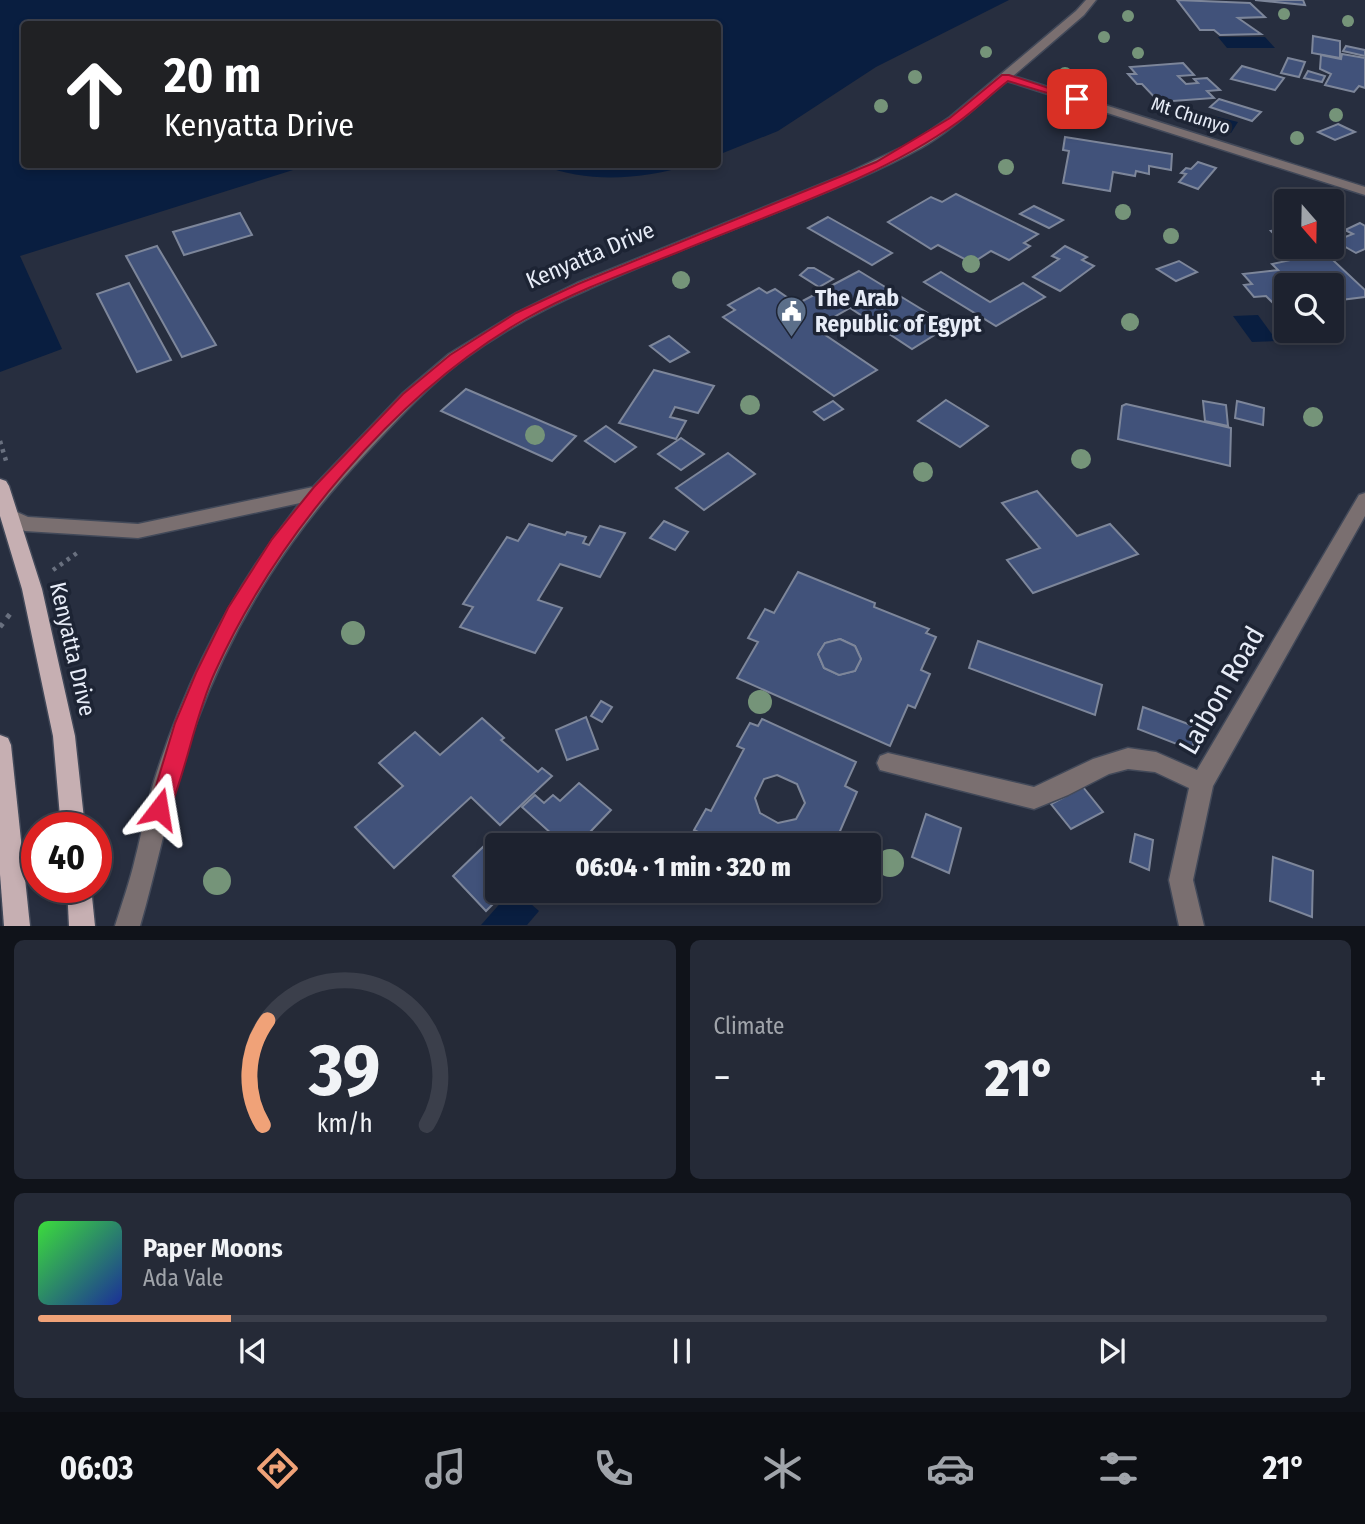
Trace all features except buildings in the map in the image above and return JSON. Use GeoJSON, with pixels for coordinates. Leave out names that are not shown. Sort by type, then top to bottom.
{"type":"FeatureCollection","features":[{"type":"Feature","properties":{"kind":"main road","name":"Kenyatta Drive"},"geometry":{"type":"LineString","coordinates":[[0,486],[32,589],[64,736],[71,812]]}},
{"type":"Feature","properties":{"kind":"main road"},"geometry":{"type":"LineString","coordinates":[[0,745],[17,926]]}},
{"type":"Feature","properties":{"kind":"main road"},"geometry":{"type":"LineString","coordinates":[[80,903],[82,926]]}},
{"type":"Feature","properties":{"kind":"street","name":"Kenyatta Drive"},"geometry":{"type":"LineString","coordinates":[[127,926],[147,861],[165,783],[205,673],[242,602],[278,544],[319,492],[408,398],[455,358],[521,316],[582,286],[880,164],[954,120],[1080,13],[1091,0]]}},
{"type":"Feature","properties":{"kind":"street","name":"Mt Chunyo"},"geometry":{"type":"LineString","coordinates":[[1006,77],[1365,191]]}},
{"type":"Feature","properties":{"kind":"street"},"geometry":{"type":"LineString","coordinates":[[8,515],[25,524],[138,531],[186,523],[319,492]]}},
{"type":"Feature","properties":{"kind":"street","name":"Laibon Road"},"geometry":{"type":"LineString","coordinates":[[1192,926],[1181,880],[1202,783],[1365,500]]}},
{"type":"Feature","properties":{"kind":"street"},"geometry":{"type":"LineString","coordinates":[[888,763],[1034,798],[1048,795],[1121,758],[1143,758],[1202,783]]}},
{"type":"Feature","properties":{"kind":"path"},"geometry":{"type":"LineString","coordinates":[[32,589],[57,566],[117,531]]}},
{"type":"Feature","properties":{"kind":"water"},"geometry":{"type":"Polygon","coordinates":[[[0,0],[1009,0],[876,67],[778,131],[721,154],[721,21],[21,21],[21,168],[299,168],[20,256],[62,349],[0,372],[0,0]]]}},
{"type":"Feature","properties":{"kind":"water"},"geometry":{"type":"Polygon","coordinates":[[[1218,37],[1265,37],[1275,48],[1227,48],[1218,37]]]}},
{"type":"Feature","properties":{"kind":"water"},"geometry":{"type":"Polygon","coordinates":[[[1198,112],[1238,122],[1231,133],[1191,122],[1198,112]]]}},
{"type":"Feature","properties":{"kind":"water"},"geometry":{"type":"Polygon","coordinates":[[[551,168],[680,168],[654,174],[616,177],[551,168]]]}},
{"type":"Feature","properties":{"kind":"water"},"geometry":{"type":"Polygon","coordinates":[[[1258,315],[1274,337],[1274,341],[1252,342],[1233,316],[1258,315]]]}},
{"type":"Feature","properties":{"kind":"water"},"geometry":{"type":"Polygon","coordinates":[[[500,903],[530,903],[539,911],[527,925],[481,925],[500,903]]]}},
{"type":"Feature","properties":{"kind":"place","name":"The Arab Republic of Egypt"},"geometry":{"type":"Point","coordinates":[792,338]}},
{"type":"Feature","properties":{"kind":"route"},"geometry":{"type":"LineString","coordinates":[[159,809],[185,723],[205,673],[234,613],[278,544],[319,492],[358,450],[408,398],[455,358],[521,316],[582,286],[880,164],[954,120],[1006,77],[1077,99]]}}]}
